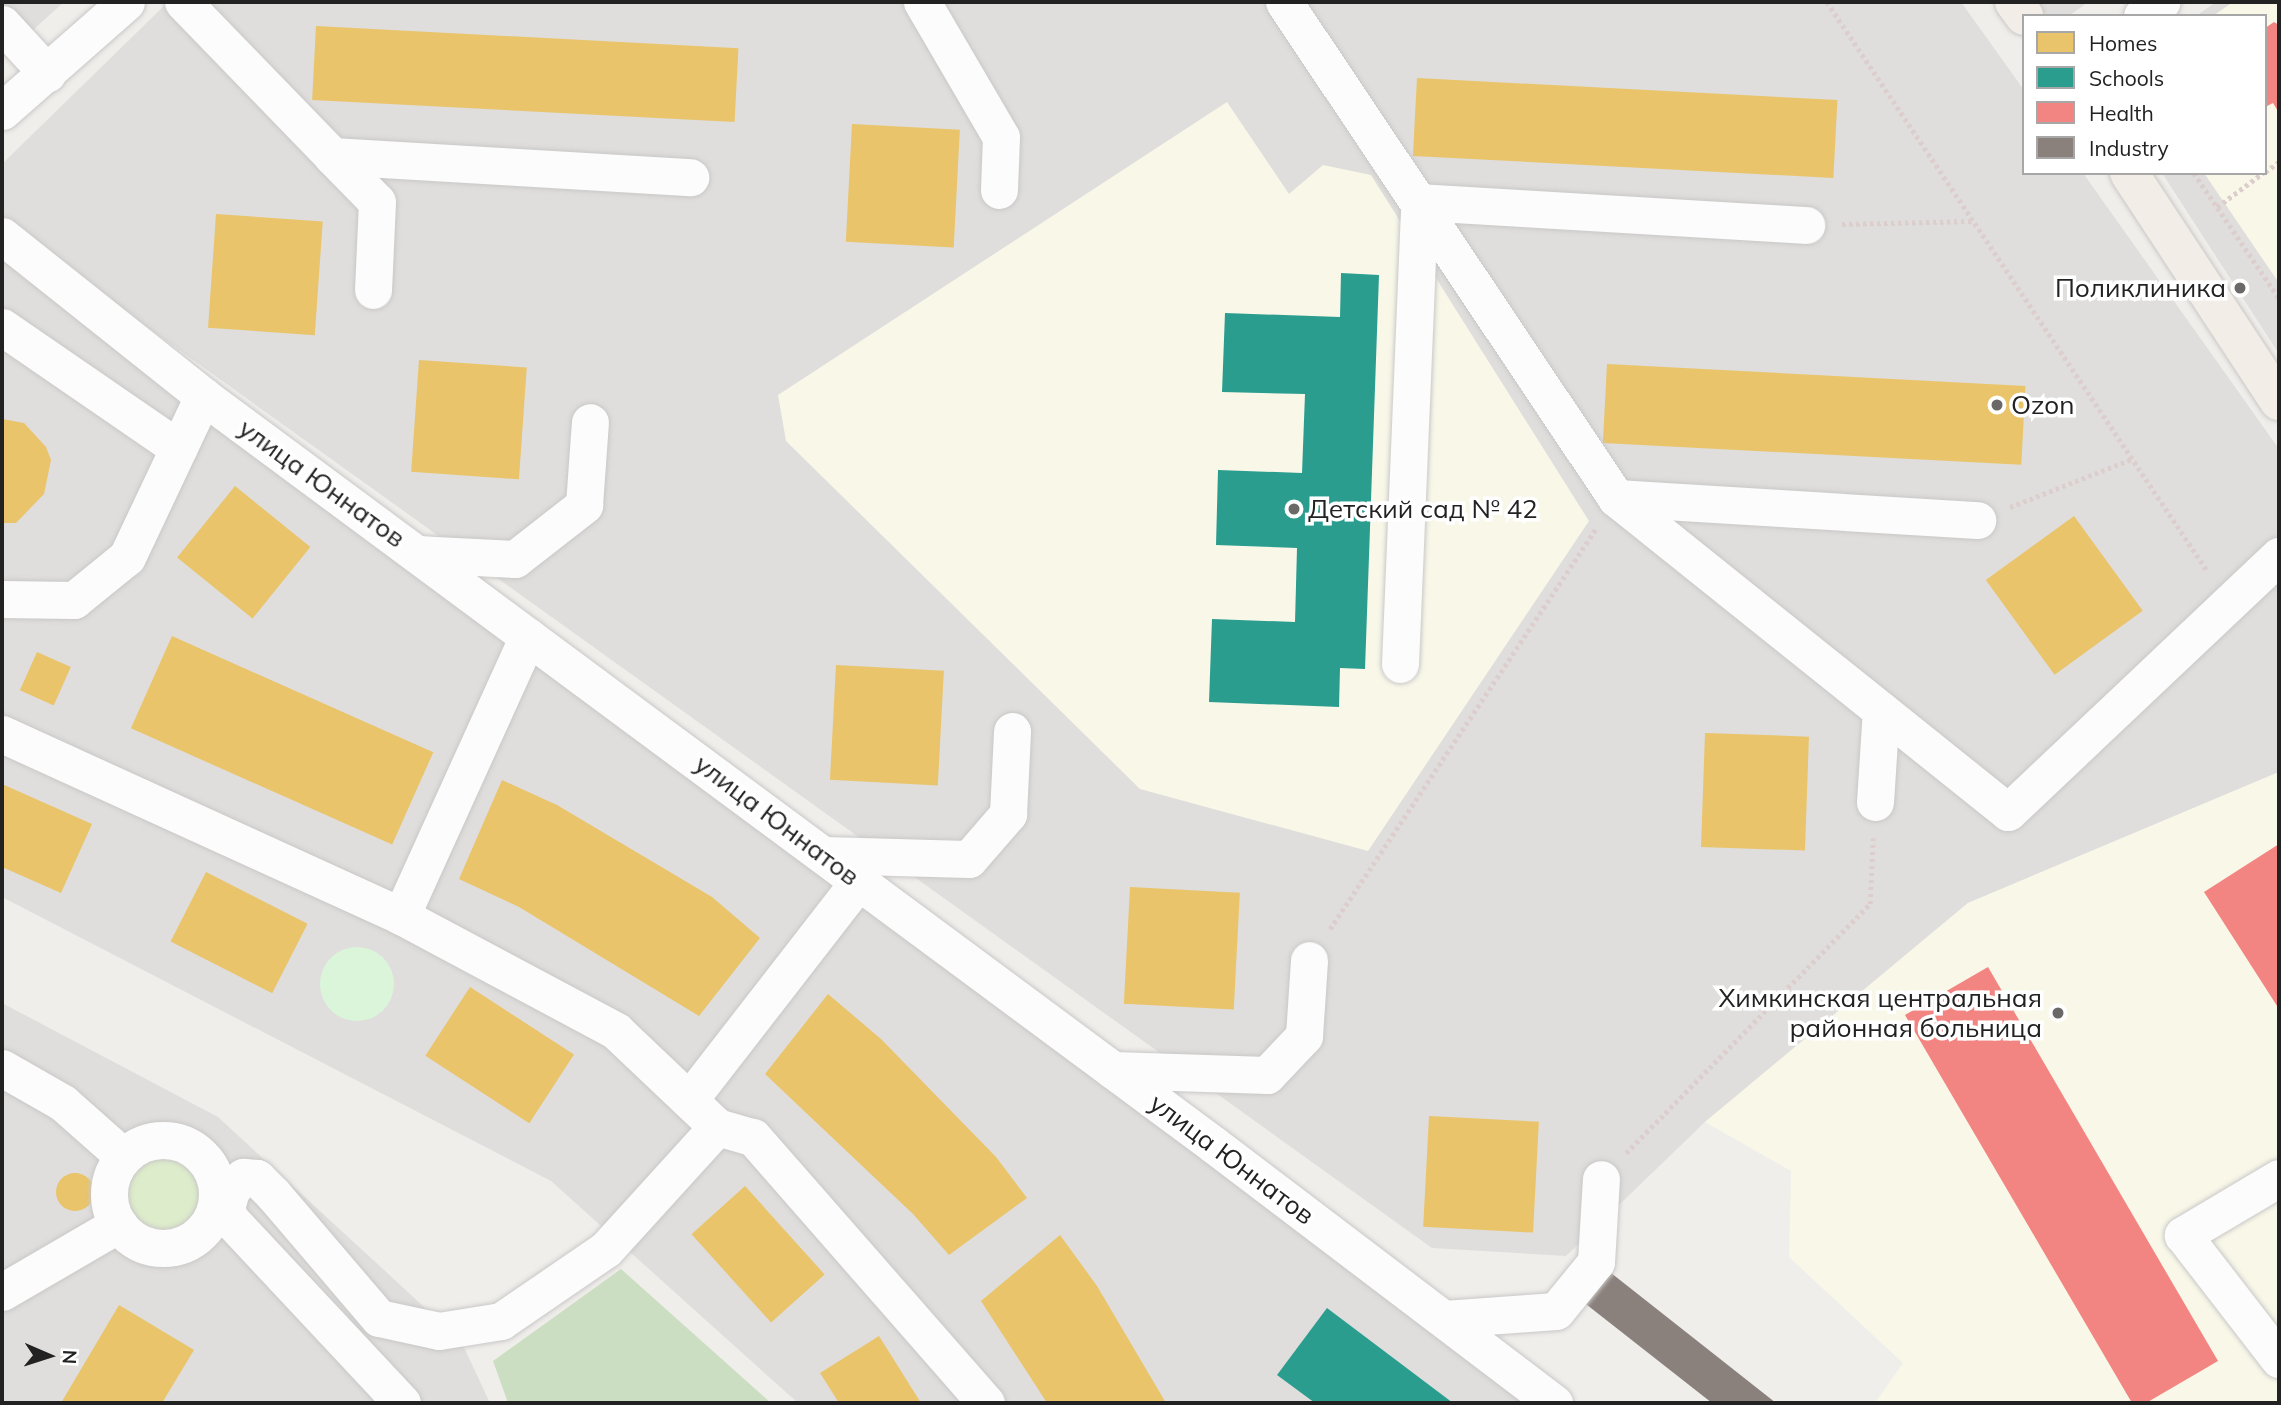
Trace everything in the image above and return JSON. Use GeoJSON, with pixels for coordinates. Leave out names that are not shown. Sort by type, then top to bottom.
{"type":"FeatureCollection","features":[{"type":"Feature","properties":{"kind":"main road"},"geometry":{"type":"LineString","coordinates":[[2130,175],[2279,401]]}},
{"type":"Feature","properties":{"kind":"street"},"geometry":{"type":"LineString","coordinates":[[2,111],[126,2]]}},
{"type":"Feature","properties":{"kind":"street"},"geometry":{"type":"LineString","coordinates":[[183,2],[377,202],[373,290]]}},
{"type":"Feature","properties":{"kind":"street"},"geometry":{"type":"LineString","coordinates":[[922,2],[1002,137],[999,190]]}},
{"type":"Feature","properties":{"kind":"street"},"geometry":{"type":"LineString","coordinates":[[1284,2],[1616,498],[2008,812],[2279,556]]}},
{"type":"Feature","properties":{"kind":"street"},"geometry":{"type":"LineString","coordinates":[[2145,14],[2161,2]]}},
{"type":"Feature","properties":{"kind":"street"},"geometry":{"type":"LineString","coordinates":[[2,24],[47,73]]}},
{"type":"Feature","properties":{"kind":"street"},"geometry":{"type":"LineString","coordinates":[[332,156],[690,177]]}},
{"type":"Feature","properties":{"kind":"street"},"geometry":{"type":"LineString","coordinates":[[1419,202],[1806,225]]}},
{"type":"Feature","properties":{"kind":"street"},"geometry":{"type":"LineString","coordinates":[[1400,664],[1419,202]]}},
{"type":"Feature","properties":{"kind":"street","name":"улица Юннатов"},"geometry":{"type":"LineString","coordinates":[[2,236],[202,396],[1113,1070],[1555,1403]]}},
{"type":"Feature","properties":{"kind":"street"},"geometry":{"type":"LineString","coordinates":[[2,327],[178,448]]}},
{"type":"Feature","properties":{"kind":"street"},"geometry":{"type":"LineString","coordinates":[[2,599],[74,600],[127,557],[202,396]]}},
{"type":"Feature","properties":{"kind":"street"},"geometry":{"type":"LineString","coordinates":[[418,554],[515,559],[584,505],[590,422]]}},
{"type":"Feature","properties":{"kind":"street"},"geometry":{"type":"LineString","coordinates":[[1616,498],[1977,520]]}},
{"type":"Feature","properties":{"kind":"street"},"geometry":{"type":"LineString","coordinates":[[401,916],[528,635]]}},
{"type":"Feature","properties":{"kind":"street"},"geometry":{"type":"LineString","coordinates":[[1875,802],[1881,710]]}},
{"type":"Feature","properties":{"kind":"street"},"geometry":{"type":"LineString","coordinates":[[824,855],[969,859],[1008,814],[1012,731]]}},
{"type":"Feature","properties":{"kind":"street"},"geometry":{"type":"LineString","coordinates":[[2,734],[401,916],[616,1031],[717,1127],[753,1138],[986,1403]]}},
{"type":"Feature","properties":{"kind":"street"},"geometry":{"type":"LineString","coordinates":[[689,1100],[859,881]]}},
{"type":"Feature","properties":{"kind":"street"},"geometry":{"type":"LineString","coordinates":[[1113,1070],[1267,1075],[1304,1036],[1309,960]]}},
{"type":"Feature","properties":{"kind":"street"},"geometry":{"type":"LineString","coordinates":[[2,1068],[64,1103],[123,1156]]}},
{"type":"Feature","properties":{"kind":"street"},"geometry":{"type":"LineString","coordinates":[[402,1403],[220,1210],[212,1171],[200,1154],[182,1143],[161,1139],[141,1144],[123,1156],[112,1174],[109,1195],[119,1224],[144,1244],[165,1248],[185,1243],[203,1231],[220,1210],[231,1190],[243,1177],[257,1178],[379,1318],[439,1331],[500,1321],[606,1249],[717,1127]]}},
{"type":"Feature","properties":{"kind":"street"},"geometry":{"type":"LineString","coordinates":[[2279,1178],[2183,1235],[2279,1359]]}},
{"type":"Feature","properties":{"kind":"street"},"geometry":{"type":"LineString","coordinates":[[1444,1319],[1556,1311],[1596,1262],[1601,1179]]}},
{"type":"Feature","properties":{"kind":"street"},"geometry":{"type":"LineString","coordinates":[[2,1292],[119,1224]]}},
{"type":"Feature","properties":{"kind":"path"},"geometry":{"type":"LineString","coordinates":[[1828,2],[2230,604]]}},
{"type":"Feature","properties":{"kind":"path"},"geometry":{"type":"LineString","coordinates":[[2195,175],[2279,298]]}},
{"type":"Feature","properties":{"kind":"path"},"geometry":{"type":"LineString","coordinates":[[2217,207],[2261,175]]}},
{"type":"Feature","properties":{"kind":"path"},"geometry":{"type":"LineString","coordinates":[[1806,225],[1973,221]]}},
{"type":"Feature","properties":{"kind":"path"},"geometry":{"type":"LineString","coordinates":[[1977,520],[2132,458]]}},
{"type":"Feature","properties":{"kind":"path"},"geometry":{"type":"LineString","coordinates":[[1309,960],[1616,498]]}},
{"type":"Feature","properties":{"kind":"path"},"geometry":{"type":"LineString","coordinates":[[1601,1179],[1870,904],[1875,802]]}},
{"type":"Feature","properties":{"kind":"shaded area"},"geometry":{"type":"Polygon","coordinates":[[[2,2],[64,2],[2,58],[2,2]]]}},
{"type":"Feature","properties":{"kind":"shaded area"},"geometry":{"type":"Polygon","coordinates":[[[168,2],[1961,2],[2022,87],[2022,175],[2084,175],[2279,449],[2279,772],[1968,903],[1705,1122],[1566,1256],[1432,1248],[2,223],[2,164],[168,2]]]}},
{"type":"Feature","properties":{"kind":"shaded area"},"geometry":{"type":"Polygon","coordinates":[[[2037,2],[2088,2],[2072,14],[2045,14],[2037,2]]]}},
{"type":"Feature","properties":{"kind":"shaded area"},"geometry":{"type":"Polygon","coordinates":[[[2216,2],[2279,2],[2279,354],[2163,175],[2267,175],[2267,14],[2199,14],[2216,2]]]}},
{"type":"Feature","properties":{"kind":"shaded area"},"geometry":{"type":"Polygon","coordinates":[[[2233,2],[2279,2],[2279,283],[2205,175],[2267,175],[2267,14],[2216,14],[2233,2]]]}},
{"type":"Feature","properties":{"kind":"shaded area"},"geometry":{"type":"Polygon","coordinates":[[[1227,102],[1289,194],[1323,165],[1371,175],[1589,521],[1368,851],[1140,789],[786,441],[778,395],[1227,102]]]}},
{"type":"Feature","properties":{"kind":"shaded area"},"geometry":{"type":"Polygon","coordinates":[[[2,247],[1538,1403],[798,1403],[551,1181],[2,897],[2,247]]]}},
{"type":"Feature","properties":{"kind":"shaded area","name":"Химкинская центральная районная больница"},"geometry":{"type":"Polygon","coordinates":[[[2279,772],[2279,1403],[1875,1403],[1903,1363],[1789,1257],[1791,1171],[1705,1122],[1968,903],[2279,772]]]}},
{"type":"Feature","properties":{"kind":"shaded area"},"geometry":{"type":"Polygon","coordinates":[[[2,1003],[218,1117],[461,1341],[490,1403],[2,1403],[2,1003]]]}},
{"type":"Feature","properties":{"kind":"green space"},"geometry":{"type":"Polygon","coordinates":[[[350,947],[364,947],[378,953],[388,963],[394,984],[388,1005],[378,1015],[364,1021],[350,1021],[336,1015],[326,1005],[320,991],[320,977],[326,963],[336,953],[350,947]]]}},
{"type":"Feature","properties":{"kind":"green space"},"geometry":{"type":"Polygon","coordinates":[[[155,1151],[171,1151],[194,1163],[203,1177],[206,1194],[203,1211],[194,1225],[171,1237],[155,1237],[139,1230],[127,1218],[120,1202],[120,1186],[127,1170],[139,1158],[155,1151]]]}},
{"type":"Feature","properties":{"kind":"green space"},"geometry":{"type":"Polygon","coordinates":[[[621,1269],[771,1403],[508,1403],[493,1361],[621,1269]]]}},
{"type":"Feature","properties":{"kind":"building: Homes"},"geometry":{"type":"Polygon","coordinates":[[[316,26],[738,48],[735,122],[312,100],[316,26]]]}},
{"type":"Feature","properties":{"kind":"building: Homes"},"geometry":{"type":"Polygon","coordinates":[[[1417,78],[1837,100],[1833,178],[1413,156],[1417,78]]]}},
{"type":"Feature","properties":{"kind":"building: Homes"},"geometry":{"type":"Polygon","coordinates":[[[852,124],[960,130],[954,247],[846,242],[852,124]]]}},
{"type":"Feature","properties":{"kind":"building: Homes"},"geometry":{"type":"Polygon","coordinates":[[[216,214],[323,221],[315,335],[208,328],[216,214]]]}},
{"type":"Feature","properties":{"kind":"building: Homes"},"geometry":{"type":"Polygon","coordinates":[[[419,360],[527,368],[519,479],[411,472],[419,360]]]}},
{"type":"Feature","properties":{"kind":"building: Homes"},"geometry":{"type":"Polygon","coordinates":[[[1607,364],[2025,386],[2021,465],[1603,443],[1607,364]]]}},
{"type":"Feature","properties":{"kind":"building: Homes"},"geometry":{"type":"Polygon","coordinates":[[[2,419],[24,423],[46,447],[51,460],[44,494],[16,523],[2,523],[2,419]]]}},
{"type":"Feature","properties":{"kind":"building: Homes"},"geometry":{"type":"Polygon","coordinates":[[[235,486],[310,547],[252,619],[177,557],[235,486]]]}},
{"type":"Feature","properties":{"kind":"building: Homes"},"geometry":{"type":"Polygon","coordinates":[[[2074,516],[2143,611],[2055,675],[1986,580],[2074,516]]]}},
{"type":"Feature","properties":{"kind":"building: Homes"},"geometry":{"type":"Polygon","coordinates":[[[172,636],[433,752],[392,845],[131,728],[172,636]]]}},
{"type":"Feature","properties":{"kind":"building: Homes"},"geometry":{"type":"Polygon","coordinates":[[[37,652],[71,667],[54,705],[20,690],[37,652]]]}},
{"type":"Feature","properties":{"kind":"building: Homes"},"geometry":{"type":"Polygon","coordinates":[[[836,665],[944,671],[938,785],[830,780],[836,665]]]}},
{"type":"Feature","properties":{"kind":"building: Homes"},"geometry":{"type":"Polygon","coordinates":[[[1705,733],[1809,737],[1805,851],[1701,847],[1705,733]]]}},
{"type":"Feature","properties":{"kind":"building: Homes"},"geometry":{"type":"Polygon","coordinates":[[[502,780],[557,805],[712,897],[760,938],[699,1016],[519,907],[459,879],[502,780]]]}},
{"type":"Feature","properties":{"kind":"building: Homes"},"geometry":{"type":"Polygon","coordinates":[[[2,784],[92,824],[61,893],[2,867],[2,784]]]}},
{"type":"Feature","properties":{"kind":"building: Homes"},"geometry":{"type":"Polygon","coordinates":[[[206,872],[308,924],[272,993],[171,941],[206,872]]]}},
{"type":"Feature","properties":{"kind":"building: Homes"},"geometry":{"type":"Polygon","coordinates":[[[1130,887],[1240,893],[1234,1010],[1124,1004],[1130,887]]]}},
{"type":"Feature","properties":{"kind":"building: Homes"},"geometry":{"type":"Polygon","coordinates":[[[470,987],[574,1055],[529,1123],[425,1056],[470,987]]]}},
{"type":"Feature","properties":{"kind":"building: Homes"},"geometry":{"type":"Polygon","coordinates":[[[828,994],[881,1039],[996,1157],[1027,1198],[949,1255],[913,1214],[765,1074],[828,994]]]}},
{"type":"Feature","properties":{"kind":"building: Homes"},"geometry":{"type":"Polygon","coordinates":[[[1429,1116],[1539,1122],[1533,1233],[1423,1227],[1429,1116]]]}},
{"type":"Feature","properties":{"kind":"building: Homes"},"geometry":{"type":"Polygon","coordinates":[[[75,1173],[88,1179],[94,1192],[88,1205],[75,1211],[62,1205],[56,1192],[62,1179],[75,1173]]]}},
{"type":"Feature","properties":{"kind":"building: Homes"},"geometry":{"type":"Polygon","coordinates":[[[745,1186],[825,1274],[771,1323],[691,1234],[745,1186]]]}},
{"type":"Feature","properties":{"kind":"building: Homes"},"geometry":{"type":"Polygon","coordinates":[[[1060,1235],[1097,1286],[1166,1403],[1047,1403],[981,1301],[1060,1235]]]}},
{"type":"Feature","properties":{"kind":"building: Homes"},"geometry":{"type":"Polygon","coordinates":[[[119,1305],[194,1350],[162,1403],[61,1403],[119,1305]]]}},
{"type":"Feature","properties":{"kind":"building: Homes"},"geometry":{"type":"Polygon","coordinates":[[[879,1336],[921,1403],[839,1403],[820,1373],[879,1336]]]}},
{"type":"Feature","properties":{"kind":"building: Schools","name":"Детский сад № 42"},"geometry":{"type":"Polygon","coordinates":[[[1341,273],[1379,275],[1365,669],[1340,668],[1339,707],[1209,702],[1212,619],[1295,622],[1297,548],[1216,545],[1218,470],[1302,473],[1305,394],[1222,392],[1225,313],[1340,317],[1341,273]]]}},
{"type":"Feature","properties":{"kind":"building: Schools"},"geometry":{"type":"Polygon","coordinates":[[[1327,1308],[1453,1403],[1315,1403],[1277,1375],[1327,1308]]]}},
{"type":"Feature","properties":{"kind":"building: Health"},"geometry":{"type":"Polygon","coordinates":[[[2274,22],[2279,25],[2279,113],[2273,103],[2267,106],[2267,27],[2274,22]]]}},
{"type":"Feature","properties":{"kind":"building: Health"},"geometry":{"type":"Polygon","coordinates":[[[2279,844],[2279,1009],[2204,892],[2279,844]]]}},
{"type":"Feature","properties":{"kind":"building: Health"},"geometry":{"type":"Polygon","coordinates":[[[1988,967],[2218,1361],[2146,1403],[2132,1403],[1905,1015],[1988,967]]]}},
{"type":"Feature","properties":{"kind":"building: Industry"},"geometry":{"type":"Polygon","coordinates":[[[1606,1269],[1776,1403],[1712,1403],[1582,1301],[1606,1269]]]}},
{"type":"Feature","properties":{"kind":"place","name":"Поликлиника"},"geometry":{"type":"Point","coordinates":[2240,288]}},
{"type":"Feature","properties":{"kind":"place","name":"Ozon"},"geometry":{"type":"Point","coordinates":[1997,405]}},
{"type":"Feature","properties":{"kind":"place","name":"Детский сад № 42"},"geometry":{"type":"Point","coordinates":[1294,509]}},
{"type":"Feature","properties":{"kind":"place","name":"Химкинская центральная районная больница"},"geometry":{"type":"Point","coordinates":[2058,1013]}}]}
